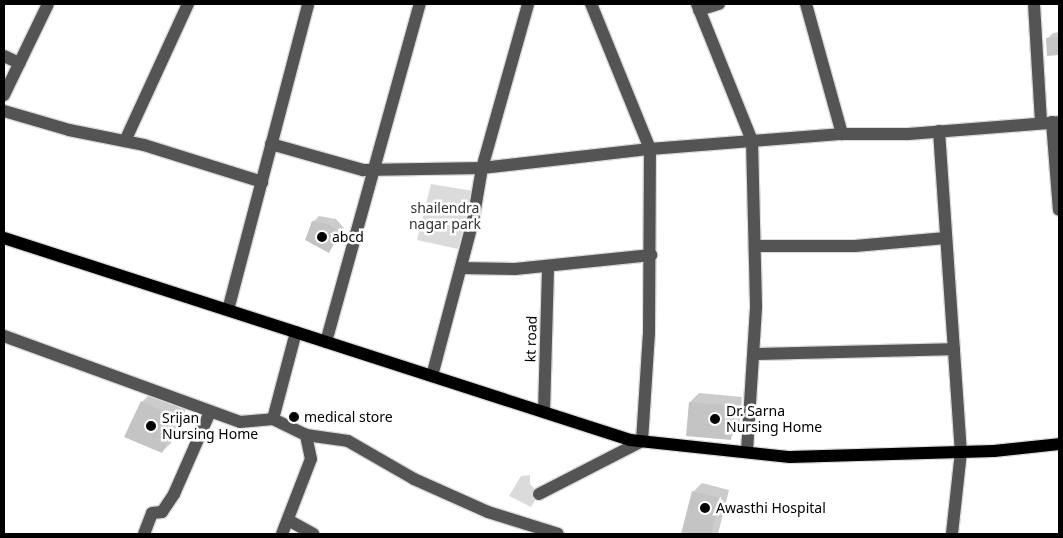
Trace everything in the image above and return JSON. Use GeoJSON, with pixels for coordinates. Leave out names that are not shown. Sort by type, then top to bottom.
{"type":"FeatureCollection","features":[{"type":"Feature","properties":{"kind":"main road"},"geometry":{"type":"LineString","coordinates":[[4,238],[544,412],[642,441],[790,457],[961,452],[1059,444]]}},
{"type":"Feature","properties":{"kind":"street"},"geometry":{"type":"LineString","coordinates":[[4,95],[48,4]]}},
{"type":"Feature","properties":{"kind":"street"},"geometry":{"type":"LineString","coordinates":[[125,141],[188,4]]}},
{"type":"Feature","properties":{"kind":"street"},"geometry":{"type":"LineString","coordinates":[[228,310],[308,4]]}},
{"type":"Feature","properties":{"kind":"street"},"geometry":{"type":"LineString","coordinates":[[326,342],[376,170],[420,4]]}},
{"type":"Feature","properties":{"kind":"street"},"geometry":{"type":"LineString","coordinates":[[432,376],[473,220],[482,168],[528,4]]}},
{"type":"Feature","properties":{"kind":"street"},"geometry":{"type":"LineString","coordinates":[[719,4],[698,7],[752,141],[754,354],[746,452]]}},
{"type":"Feature","properties":{"kind":"street"},"geometry":{"type":"LineString","coordinates":[[806,4],[842,134]]}},
{"type":"Feature","properties":{"kind":"street"},"geometry":{"type":"LineString","coordinates":[[1034,4],[1051,122],[1059,210]]}},
{"type":"Feature","properties":{"kind":"street"},"geometry":{"type":"LineString","coordinates":[[538,494],[642,441],[651,255],[650,149],[588,5]]}},
{"type":"Feature","properties":{"kind":"street"},"geometry":{"type":"LineString","coordinates":[[4,56],[19,63]]}},
{"type":"Feature","properties":{"kind":"street"},"geometry":{"type":"LineString","coordinates":[[4,112],[125,141],[262,182]]}},
{"type":"Feature","properties":{"kind":"street"},"geometry":{"type":"LineString","coordinates":[[271,144],[363,170],[482,168],[650,149],[842,134],[939,131],[1051,122]]}},
{"type":"Feature","properties":{"kind":"street"},"geometry":{"type":"LineString","coordinates":[[939,131],[961,452],[952,534]]}},
{"type":"Feature","properties":{"kind":"street"},"geometry":{"type":"LineString","coordinates":[[754,246],[854,246],[946,238]]}},
{"type":"Feature","properties":{"kind":"street"},"geometry":{"type":"LineString","coordinates":[[461,268],[548,266],[651,255]]}},
{"type":"Feature","properties":{"kind":"street","name":"kt road"},"geometry":{"type":"LineString","coordinates":[[544,412],[548,266]]}},
{"type":"Feature","properties":{"kind":"street"},"geometry":{"type":"LineString","coordinates":[[273,419],[296,332]]}},
{"type":"Feature","properties":{"kind":"street"},"geometry":{"type":"LineString","coordinates":[[4,336],[240,422],[273,419],[306,434],[348,441],[424,483],[488,512],[557,534]]}},
{"type":"Feature","properties":{"kind":"street"},"geometry":{"type":"LineString","coordinates":[[754,354],[954,348]]}},
{"type":"Feature","properties":{"kind":"street"},"geometry":{"type":"LineString","coordinates":[[144,534],[152,514],[162,512],[174,494],[210,412]]}},
{"type":"Feature","properties":{"kind":"street"},"geometry":{"type":"LineString","coordinates":[[282,534],[311,460],[306,434]]}},
{"type":"Feature","properties":{"kind":"street"},"geometry":{"type":"LineString","coordinates":[[288,520],[313,534]]}},
{"type":"Feature","properties":{"kind":"green space","name":"shailendra nagar park"},"geometry":{"type":"Polygon","coordinates":[[[431,184],[473,191],[458,249],[417,240],[431,184]]]}},
{"type":"Feature","properties":{"kind":"green space"},"geometry":{"type":"Polygon","coordinates":[[[530,475],[530,484],[539,494],[531,507],[509,496],[521,476],[530,475]]]}},
{"type":"Feature","properties":{"kind":"building"},"geometry":{"type":"Polygon","coordinates":[[[1059,37],[1059,55],[1047,56],[1046,38],[1059,37]]]}},
{"type":"Feature","properties":{"kind":"building","name":"abcd"},"geometry":{"type":"Polygon","coordinates":[[[312,221],[330,225],[339,234],[329,253],[305,240],[312,221]]]}},
{"type":"Feature","properties":{"kind":"building"},"geometry":{"type":"Polygon","coordinates":[[[141,401],[178,418],[162,453],[124,437],[141,401]]]}},
{"type":"Feature","properties":{"kind":"building"},"geometry":{"type":"Polygon","coordinates":[[[689,402],[734,406],[731,440],[686,436],[689,402]]]}},
{"type":"Feature","properties":{"kind":"building"},"geometry":{"type":"Polygon","coordinates":[[[692,491],[720,498],[711,534],[681,534],[692,491]]]}},
{"type":"Feature","properties":{"kind":"place","name":"abcd"},"geometry":{"type":"Point","coordinates":[322,237]}},
{"type":"Feature","properties":{"kind":"place","name":"medical store"},"geometry":{"type":"Point","coordinates":[294,417]}},
{"type":"Feature","properties":{"kind":"place","name":"Dr. Sarna Nursing Home"},"geometry":{"type":"Point","coordinates":[715,419]}},
{"type":"Feature","properties":{"kind":"place","name":"Srijan Nursing Home"},"geometry":{"type":"Point","coordinates":[151,426]}},
{"type":"Feature","properties":{"kind":"place","name":"Awasthi Hospital"},"geometry":{"type":"Point","coordinates":[705,508]}}]}
